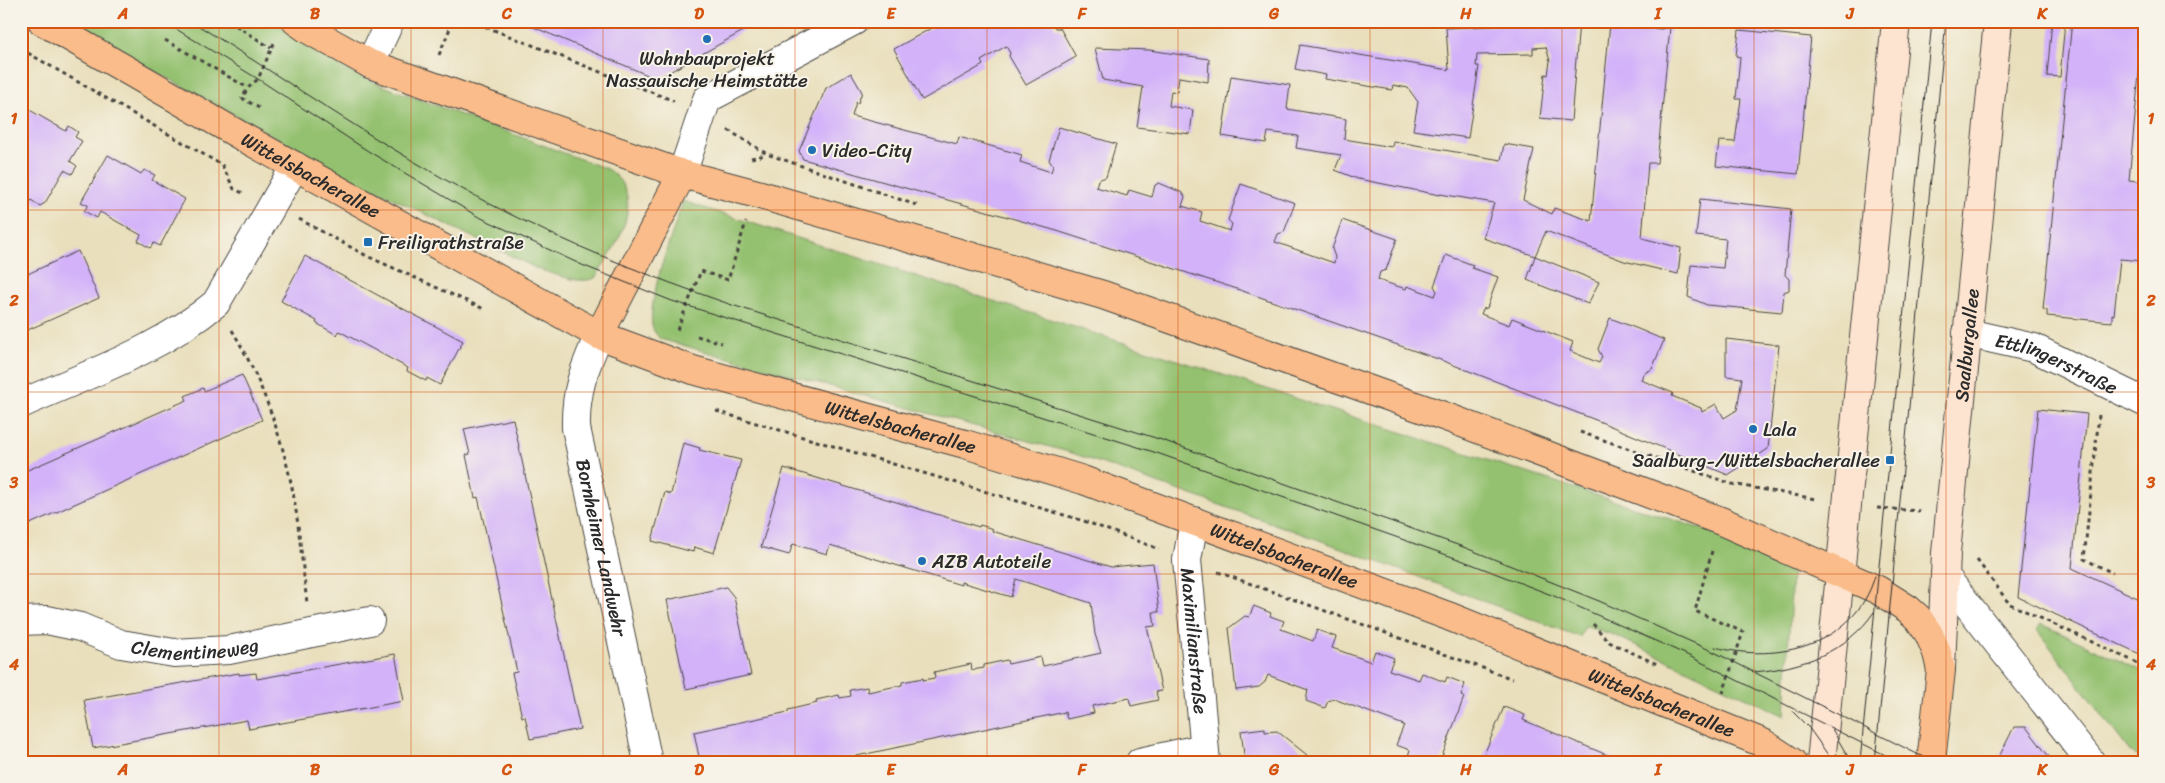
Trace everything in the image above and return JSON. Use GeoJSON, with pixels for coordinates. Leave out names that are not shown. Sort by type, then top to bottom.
{"type":"FeatureCollection","features":[{"type":"Feature","properties":{"kind":"main road","name":"Wittelsbacherallee"},"geometry":{"type":"LineString","coordinates":[[42,21],[295,166],[599,335],[693,370],[965,444],[1082,480],[1566,662],[1763,743],[1792,762]]}},
{"type":"Feature","properties":{"kind":"main road"},"geometry":{"type":"LineString","coordinates":[[1820,762],[1896,21]]}},
{"type":"Feature","properties":{"kind":"main road","name":"Saalburgallee"},"geometry":{"type":"LineString","coordinates":[[1931,762],[1941,670],[1945,576],[1998,21]]}},
{"type":"Feature","properties":{"kind":"main road"},"geometry":{"type":"LineString","coordinates":[[287,28],[309,30],[370,64],[682,174],[1102,295],[1449,418],[1721,521],[1839,573]]}},
{"type":"Feature","properties":{"kind":"main road"},"geometry":{"type":"LineString","coordinates":[[599,335],[682,174]]}},
{"type":"Feature","properties":{"kind":"main road","name":"Saalburgallee"},"geometry":{"type":"LineString","coordinates":[[1839,573],[1878,590],[1908,609],[1929,634],[1941,670]]}},
{"type":"Feature","properties":{"kind":"street"},"geometry":{"type":"LineString","coordinates":[[370,64],[390,21]]}},
{"type":"Feature","properties":{"kind":"street"},"geometry":{"type":"LineString","coordinates":[[682,174],[707,99],[854,21]]}},
{"type":"Feature","properties":{"kind":"street"},"geometry":{"type":"LineString","coordinates":[[21,404],[165,339],[198,318],[216,303],[295,166]]}},
{"type":"Feature","properties":{"kind":"street","name":"Ettlingerstraße"},"geometry":{"type":"LineString","coordinates":[[1967,333],[2034,348],[2144,402]]}},
{"type":"Feature","properties":{"kind":"street","name":"Bornheimer Landwehr"},"geometry":{"type":"LineString","coordinates":[[599,335],[587,360],[575,403],[576,428],[648,762]]}},
{"type":"Feature","properties":{"kind":"street","name":"Maximilianstraße"},"geometry":{"type":"LineString","coordinates":[[1194,521],[1187,560],[1205,755]]}},
{"type":"Feature","properties":{"kind":"street"},"geometry":{"type":"LineString","coordinates":[[1945,576],[2091,762]]}},
{"type":"Feature","properties":{"kind":"street","name":"Clementineweg"},"geometry":{"type":"LineString","coordinates":[[21,621],[47,620],[80,627],[121,644],[174,653],[228,650],[370,621]]}},
{"type":"Feature","properties":{"kind":"street"},"geometry":{"type":"LineString","coordinates":[[1140,762],[1205,755]]}},
{"type":"Feature","properties":{"kind":"path"},"geometry":{"type":"LineString","coordinates":[[229,21],[270,48]]}},
{"type":"Feature","properties":{"kind":"path"},"geometry":{"type":"LineString","coordinates":[[440,52],[453,21]]}},
{"type":"Feature","properties":{"kind":"path"},"geometry":{"type":"LineString","coordinates":[[472,21],[678,102]]}},
{"type":"Feature","properties":{"kind":"path"},"geometry":{"type":"LineString","coordinates":[[255,115],[259,108],[242,98],[248,88],[258,79],[270,48],[287,28]]}},
{"type":"Feature","properties":{"kind":"path"},"geometry":{"type":"LineString","coordinates":[[165,40],[248,88]]}},
{"type":"Feature","properties":{"kind":"path"},"geometry":{"type":"LineString","coordinates":[[21,49],[222,165],[234,189]]}},
{"type":"Feature","properties":{"kind":"path"},"geometry":{"type":"LineString","coordinates":[[727,129],[767,154]]}},
{"type":"Feature","properties":{"kind":"path"},"geometry":{"type":"LineString","coordinates":[[683,314],[701,271],[728,280],[746,221]]}},
{"type":"Feature","properties":{"kind":"path"},"geometry":{"type":"LineString","coordinates":[[310,224],[367,256],[490,312]]}},
{"type":"Feature","properties":{"kind":"path"},"geometry":{"type":"LineString","coordinates":[[216,303],[248,356],[278,435],[295,503],[310,634]]}},
{"type":"Feature","properties":{"kind":"path"},"geometry":{"type":"LineString","coordinates":[[707,409],[1084,521],[1151,545]]}},
{"type":"Feature","properties":{"kind":"path"},"geometry":{"type":"LineString","coordinates":[[2096,444],[2084,559],[2113,572]]}},
{"type":"Feature","properties":{"kind":"path"},"geometry":{"type":"LineString","coordinates":[[1872,508],[1920,511],[1919,519]]}},
{"type":"Feature","properties":{"kind":"path"},"geometry":{"type":"LineString","coordinates":[[1714,544],[1695,611],[1742,632],[1723,694],[1714,690]]}},
{"type":"Feature","properties":{"kind":"path"},"geometry":{"type":"LineString","coordinates":[[1220,572],[1521,681]]}},
{"type":"Feature","properties":{"kind":"path"},"geometry":{"type":"LineString","coordinates":[[2010,604],[2144,666]]}},
{"type":"Feature","properties":{"kind":"path"},"geometry":{"type":"LineString","coordinates":[[1593,624],[1608,642],[1661,666]]}},
{"type":"Feature","properties":{"kind":"green space"},"geometry":{"type":"Polygon","coordinates":[[[72,21],[273,21],[346,70],[381,85],[607,169],[620,180],[626,193],[628,207],[625,222],[612,251],[595,278],[575,280],[540,270],[337,171],[147,67],[72,21]]]}},
{"type":"Feature","properties":{"kind":"green space"},"geometry":{"type":"Polygon","coordinates":[[[683,201],[1717,534],[1792,571],[1785,716],[1614,635],[1585,626],[1580,637],[1314,538],[1072,453],[660,339],[652,326],[654,297],[662,264],[683,201]]]}},
{"type":"Feature","properties":{"kind":"green space"},"geometry":{"type":"Polygon","coordinates":[[[2041,624],[2144,672],[2144,752],[2141,758],[2131,753],[2037,630],[2041,624]]]}},
{"type":"Feature","properties":{"kind":"building"},"geometry":{"type":"Polygon","coordinates":[[[519,21],[761,21],[657,79],[519,21]]]}},
{"type":"Feature","properties":{"kind":"building"},"geometry":{"type":"Polygon","coordinates":[[[944,21],[1052,21],[1055,28],[1060,28],[1076,57],[1026,85],[1009,56],[1010,53],[1006,46],[981,61],[983,65],[922,100],[894,49],[944,21]]]}},
{"type":"Feature","properties":{"kind":"building"},"geometry":{"type":"Polygon","coordinates":[[[2052,21],[2065,21],[2060,77],[2047,76],[2052,21]]]}},
{"type":"Feature","properties":{"kind":"building"},"geometry":{"type":"Polygon","coordinates":[[[2072,21],[2144,21],[2129,180],[2144,182],[2144,261],[2120,259],[2112,322],[2047,316],[2047,310],[2043,309],[2072,21]]]}},
{"type":"Feature","properties":{"kind":"building"},"geometry":{"type":"Polygon","coordinates":[[[1579,22],[1571,121],[1540,118],[1545,74],[1548,75],[1550,61],[1546,47],[1533,48],[1533,54],[1477,55],[1476,66],[1479,66],[1468,138],[1413,130],[1418,102],[1408,88],[1393,85],[1392,90],[1325,79],[1326,75],[1295,69],[1300,45],[1449,70],[1446,28],[1579,22]]]}},
{"type":"Feature","properties":{"kind":"building"},"geometry":{"type":"Polygon","coordinates":[[[1610,23],[1661,29],[1670,27],[1657,163],[1648,163],[1642,238],[1681,248],[1678,274],[1624,261],[1546,231],[1535,256],[1483,238],[1494,203],[1440,195],[1358,179],[1335,170],[1341,155],[1296,148],[1298,136],[1268,132],[1266,143],[1222,136],[1231,76],[1290,85],[1287,109],[1346,119],[1344,139],[1392,147],[1393,141],[1501,160],[1504,144],[1534,149],[1523,200],[1552,214],[1554,208],[1591,221],[1610,23]]]}},
{"type":"Feature","properties":{"kind":"building"},"geometry":{"type":"Polygon","coordinates":[[[1739,30],[1811,37],[1798,174],[1716,166],[1719,141],[1735,142],[1741,99],[1736,99],[1740,57],[1736,56],[1739,30]]]}},
{"type":"Feature","properties":{"kind":"building"},"geometry":{"type":"Polygon","coordinates":[[[1095,48],[1149,50],[1209,59],[1208,82],[1179,77],[1177,92],[1171,91],[1169,106],[1193,110],[1190,134],[1137,127],[1143,87],[1103,80],[1095,48]]]}},
{"type":"Feature","properties":{"kind":"building"},"geometry":{"type":"Polygon","coordinates":[[[851,73],[862,92],[858,103],[856,102],[852,116],[957,144],[959,137],[1022,155],[1020,162],[1051,172],[1053,166],[1049,160],[1059,127],[1116,144],[1106,177],[1098,180],[1096,187],[1127,196],[1129,190],[1152,197],[1155,185],[1159,183],[1183,193],[1185,197],[1182,206],[1202,212],[1200,221],[1230,231],[1232,224],[1228,220],[1241,184],[1295,203],[1284,232],[1278,234],[1275,242],[1334,263],[1335,257],[1332,249],[1342,220],[1397,239],[1386,270],[1380,272],[1378,280],[1406,289],[1407,286],[1435,296],[1437,291],[1434,286],[1446,255],[1473,265],[1472,268],[1498,277],[1487,308],[1483,309],[1481,314],[1509,325],[1512,318],[1573,342],[1570,351],[1599,363],[1602,357],[1598,349],[1610,318],[1638,329],[1664,340],[1652,369],[1643,374],[1641,380],[1673,393],[1672,396],[1701,408],[1702,412],[1716,404],[1724,418],[1737,410],[1742,378],[1726,376],[1726,339],[1779,345],[1768,449],[1728,475],[1601,422],[1438,359],[1234,288],[1057,231],[803,159],[799,151],[826,88],[851,73]]]}},
{"type":"Feature","properties":{"kind":"building"},"geometry":{"type":"Polygon","coordinates":[[[21,105],[66,131],[69,126],[78,132],[75,137],[82,141],[70,161],[77,166],[72,174],[64,170],[45,203],[40,206],[31,200],[29,204],[21,202],[21,105]]]}},
{"type":"Feature","properties":{"kind":"building"},"geometry":{"type":"Polygon","coordinates":[[[108,155],[141,174],[144,170],[155,175],[152,180],[185,199],[160,246],[154,243],[150,248],[138,241],[141,235],[100,212],[97,218],[84,211],[88,205],[81,202],[108,155]]]}},
{"type":"Feature","properties":{"kind":"building"},"geometry":{"type":"Polygon","coordinates":[[[1700,199],[1791,209],[1785,275],[1789,279],[1789,290],[1784,292],[1782,312],[1707,305],[1688,297],[1691,265],[1723,268],[1726,239],[1696,236],[1700,199]]]}},
{"type":"Feature","properties":{"kind":"building"},"geometry":{"type":"Polygon","coordinates":[[[78,251],[99,298],[21,333],[21,277],[78,251]]]}},
{"type":"Feature","properties":{"kind":"building"},"geometry":{"type":"Polygon","coordinates":[[[305,256],[463,341],[440,385],[427,378],[426,381],[407,371],[408,368],[339,331],[337,335],[316,323],[317,321],[281,301],[305,256]]]}},
{"type":"Feature","properties":{"kind":"building"},"geometry":{"type":"Polygon","coordinates":[[[1535,256],[1599,282],[1588,304],[1527,280],[1535,256]]]}},
{"type":"Feature","properties":{"kind":"building"},"geometry":{"type":"Polygon","coordinates":[[[242,375],[262,420],[21,528],[21,473],[187,400],[185,396],[203,388],[204,391],[242,375]]]}},
{"type":"Feature","properties":{"kind":"building"},"geometry":{"type":"Polygon","coordinates":[[[2038,409],[2087,414],[2072,568],[2144,601],[2144,656],[2018,597],[2038,409]]]}},
{"type":"Feature","properties":{"kind":"building"},"geometry":{"type":"Polygon","coordinates":[[[513,419],[580,729],[530,739],[525,716],[522,717],[512,673],[517,672],[478,497],[475,498],[466,455],[470,454],[464,429],[513,419]]]}},
{"type":"Feature","properties":{"kind":"building"},"geometry":{"type":"Polygon","coordinates":[[[683,443],[700,448],[699,450],[741,460],[714,553],[694,547],[693,552],[652,541],[665,492],[671,494],[683,443]]]}},
{"type":"Feature","properties":{"kind":"building"},"geometry":{"type":"Polygon","coordinates":[[[784,468],[979,527],[980,525],[993,529],[992,531],[1111,567],[1153,563],[1159,612],[1153,612],[1155,626],[1147,627],[1162,691],[1156,692],[1158,700],[1131,706],[1129,698],[1092,706],[1094,713],[1067,719],[1065,712],[828,762],[700,762],[694,732],[788,712],[788,710],[817,703],[816,700],[839,695],[840,698],[851,696],[850,690],[867,687],[868,692],[902,685],[902,682],[935,678],[934,672],[971,664],[972,670],[984,668],[984,665],[1007,660],[1008,664],[1041,657],[1043,666],[1101,653],[1095,634],[1091,603],[1016,579],[1011,597],[961,582],[961,585],[830,545],[827,554],[793,544],[789,555],[761,547],[784,468]]]}},
{"type":"Feature","properties":{"kind":"building"},"geometry":{"type":"Polygon","coordinates":[[[726,587],[734,597],[751,675],[686,689],[667,600],[726,587]]]}},
{"type":"Feature","properties":{"kind":"building"},"geometry":{"type":"Polygon","coordinates":[[[1254,606],[1271,613],[1270,616],[1284,621],[1281,629],[1313,641],[1317,630],[1336,637],[1332,648],[1371,662],[1375,651],[1394,658],[1389,670],[1419,680],[1422,673],[1445,682],[1447,677],[1465,684],[1461,696],[1464,697],[1440,762],[1406,761],[1410,750],[1396,745],[1404,725],[1334,699],[1328,701],[1325,708],[1306,701],[1308,690],[1268,675],[1265,682],[1259,687],[1236,690],[1229,628],[1245,616],[1249,617],[1254,606]]]}},
{"type":"Feature","properties":{"kind":"building"},"geometry":{"type":"Polygon","coordinates":[[[395,654],[404,701],[249,729],[247,720],[93,748],[84,700],[239,673],[239,675],[256,673],[257,679],[395,654]]]}},
{"type":"Feature","properties":{"kind":"building"},"geometry":{"type":"Polygon","coordinates":[[[1504,707],[1525,715],[1523,720],[1624,762],[1494,762],[1483,757],[1504,707]]]}},
{"type":"Feature","properties":{"kind":"building"},"geometry":{"type":"Polygon","coordinates":[[[2014,727],[2026,727],[2053,762],[2004,762],[1998,759],[2014,727]]]}},
{"type":"Feature","properties":{"kind":"building"},"geometry":{"type":"Polygon","coordinates":[[[1265,728],[1265,732],[1277,731],[1307,755],[1308,762],[1245,762],[1241,731],[1265,728]]]}},
{"type":"Feature","properties":{"kind":"tram line"},"geometry":{"type":"LineString","coordinates":[[163,21],[258,79],[368,151],[477,216],[582,265],[672,301],[1157,453],[1461,560],[1554,596],[1685,654],[1899,762]]}},
{"type":"Feature","properties":{"kind":"tram line"},"geometry":{"type":"LineString","coordinates":[[191,21],[412,160],[488,203],[578,246],[670,283],[732,305],[1162,440],[1466,548],[1599,601],[1712,651],[1933,762]]}},
{"type":"Feature","properties":{"kind":"tram line"},"geometry":{"type":"LineString","coordinates":[[1860,762],[1932,21]]}},
{"type":"Feature","properties":{"kind":"tram line"},"geometry":{"type":"LineString","coordinates":[[1875,762],[1946,21]]}},
{"type":"Feature","properties":{"kind":"tram line"},"geometry":{"type":"LineString","coordinates":[[1715,647],[1739,652],[1764,653],[1788,650],[1811,644],[1832,633],[1850,619],[1865,600],[1875,576]]}},
{"type":"Feature","properties":{"kind":"tram line"},"geometry":{"type":"LineString","coordinates":[[1754,672],[1789,667],[1821,656],[1837,648],[1850,638],[1874,612]]}},
{"type":"Feature","properties":{"kind":"tram line"},"geometry":{"type":"LineString","coordinates":[[1793,712],[1809,728],[1833,762]]}},
{"type":"Feature","properties":{"kind":"tram line"},"geometry":{"type":"LineString","coordinates":[[1832,729],[1851,762]]}},
{"type":"Feature","properties":{"kind":"place","name":"Wohnbauprojekt Nassauische Heimstätte"},"geometry":{"type":"Point","coordinates":[707,39]}},
{"type":"Feature","properties":{"kind":"place","name":"Video-City"},"geometry":{"type":"Point","coordinates":[812,150]}},
{"type":"Feature","properties":{"kind":"place","name":"Freiligrathstraße"},"geometry":{"type":"Point","coordinates":[368,242]}},
{"type":"Feature","properties":{"kind":"place","name":"Lala"},"geometry":{"type":"Point","coordinates":[1753,429]}},
{"type":"Feature","properties":{"kind":"place","name":"Saalburg-/Wittelsbacherallee"},"geometry":{"type":"Point","coordinates":[1890,460]}},
{"type":"Feature","properties":{"kind":"place","name":"AZB Autoteile"},"geometry":{"type":"Point","coordinates":[922,561]}}]}
